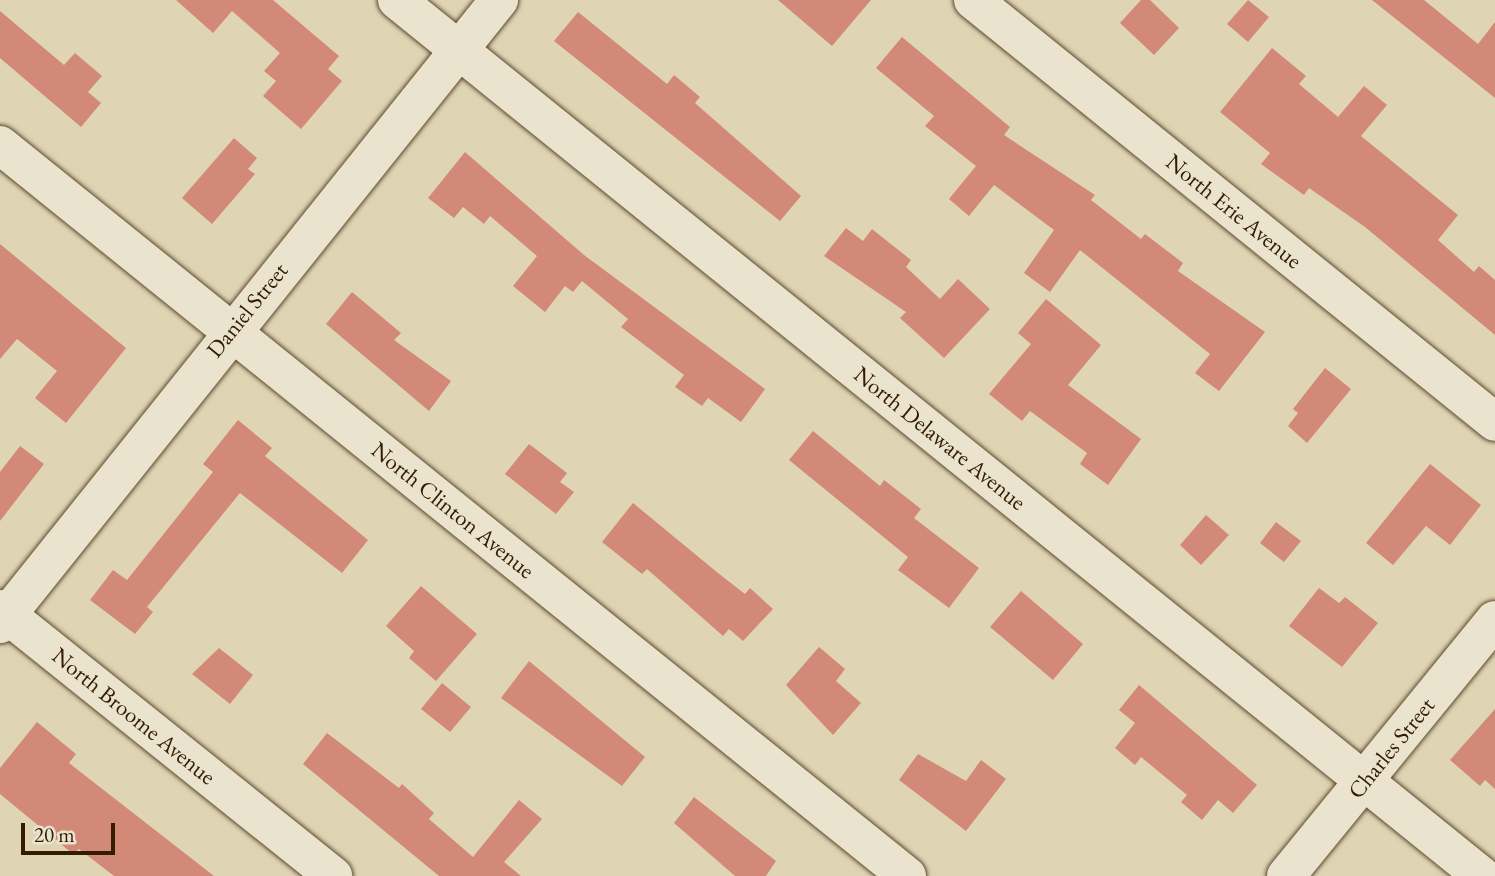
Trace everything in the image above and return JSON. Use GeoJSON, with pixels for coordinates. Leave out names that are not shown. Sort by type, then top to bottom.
{"type":"FeatureCollection","features":[{"type":"Feature","properties":{"kind":"street","name":"North Delaware Avenue"},"geometry":{"type":"LineString","coordinates":[[397,0],[1482,876]]}},
{"type":"Feature","properties":{"kind":"street","name":"Daniel Street"},"geometry":{"type":"LineString","coordinates":[[3,616],[230,330],[499,0]]}},
{"type":"Feature","properties":{"kind":"street","name":"North Erie Avenue"},"geometry":{"type":"LineString","coordinates":[[973,0],[1495,422]]}},
{"type":"Feature","properties":{"kind":"street","name":"North Clinton Avenue"},"geometry":{"type":"LineString","coordinates":[[0,145],[907,876]]}},
{"type":"Feature","properties":{"kind":"street","name":"North Broome Avenue"},"geometry":{"type":"LineString","coordinates":[[3,616],[333,876]]}},
{"type":"Feature","properties":{"kind":"street","name":"Charles Street"},"geometry":{"type":"LineString","coordinates":[[1286,876],[1495,620]]}},
{"type":"Feature","properties":{"kind":"building"},"geometry":{"type":"Polygon","coordinates":[[[176,0],[273,0],[339,56],[328,69],[342,81],[301,129],[263,96],[276,81],[264,71],[280,53],[232,11],[213,33],[176,0]]]}},
{"type":"Feature","properties":{"kind":"building"},"geometry":{"type":"Polygon","coordinates":[[[778,0],[871,0],[832,46],[778,0]]]}},
{"type":"Feature","properties":{"kind":"building"},"geometry":{"type":"Polygon","coordinates":[[[1141,0],[1150,0],[1179,28],[1154,55],[1120,23],[1141,0]]]}},
{"type":"Feature","properties":{"kind":"building"},"geometry":{"type":"Polygon","coordinates":[[[1248,0],[1269,17],[1248,42],[1227,24],[1248,0]]]}},
{"type":"Feature","properties":{"kind":"building"},"geometry":{"type":"Polygon","coordinates":[[[1372,0],[1424,0],[1478,44],[1495,22],[1495,98],[1372,0]]]}},
{"type":"Feature","properties":{"kind":"building"},"geometry":{"type":"Polygon","coordinates":[[[0,11],[64,65],[75,53],[102,76],[88,92],[101,103],[81,127],[0,58],[0,11]]]}},
{"type":"Feature","properties":{"kind":"building"},"geometry":{"type":"Polygon","coordinates":[[[578,12],[667,84],[674,75],[700,97],[695,103],[801,196],[780,221],[554,41],[578,12]]]}},
{"type":"Feature","properties":{"kind":"building"},"geometry":{"type":"Polygon","coordinates":[[[902,37],[1010,127],[1004,135],[1095,195],[1091,200],[1141,239],[1145,234],[1183,263],[1178,271],[1265,332],[1219,391],[1195,373],[1210,354],[1080,250],[1050,292],[1024,273],[1054,230],[994,185],[969,216],[949,199],[976,166],[925,126],[934,116],[876,68],[902,37]]]}},
{"type":"Feature","properties":{"kind":"building"},"geometry":{"type":"Polygon","coordinates":[[[1272,48],[1306,76],[1299,84],[1338,117],[1364,86],[1387,105],[1361,136],[1458,215],[1438,240],[1474,272],[1479,266],[1495,280],[1495,335],[1365,227],[1309,188],[1304,195],[1261,164],[1270,153],[1220,112],[1272,48]]]}},
{"type":"Feature","properties":{"kind":"building"},"geometry":{"type":"Polygon","coordinates":[[[234,138],[257,158],[248,169],[255,174],[212,224],[182,198],[234,138]]]}},
{"type":"Feature","properties":{"kind":"building"},"geometry":{"type":"Polygon","coordinates":[[[465,152],[584,255],[765,389],[741,422],[708,398],[702,406],[675,387],[684,375],[621,327],[628,319],[582,281],[573,292],[565,286],[545,312],[513,286],[537,256],[490,216],[484,224],[463,207],[454,218],[428,198],[465,152]]]}},
{"type":"Feature","properties":{"kind":"building"},"geometry":{"type":"Polygon","coordinates":[[[846,228],[863,241],[872,229],[911,260],[906,267],[940,299],[958,279],[990,309],[944,358],[900,318],[906,312],[824,256],[846,228]]]}},
{"type":"Feature","properties":{"kind":"building"},"geometry":{"type":"Polygon","coordinates":[[[0,244],[126,348],[66,423],[35,398],[57,371],[17,339],[0,359],[0,244]]]}},
{"type":"Feature","properties":{"kind":"building"},"geometry":{"type":"Polygon","coordinates":[[[352,292],[401,333],[394,340],[451,381],[429,411],[326,324],[352,292]]]}},
{"type":"Feature","properties":{"kind":"building"},"geometry":{"type":"Polygon","coordinates":[[[1046,299],[1101,345],[1068,385],[1141,439],[1108,485],[1080,464],[1087,453],[1030,411],[1022,421],[989,394],[1031,344],[1018,333],[1046,299]]]}},
{"type":"Feature","properties":{"kind":"building"},"geometry":{"type":"Polygon","coordinates":[[[1325,368],[1351,389],[1307,443],[1288,426],[1298,413],[1293,409],[1325,368]]]}},
{"type":"Feature","properties":{"kind":"building"},"geometry":{"type":"Polygon","coordinates":[[[238,420],[272,448],[265,456],[368,540],[342,573],[240,493],[147,607],[153,612],[135,634],[90,600],[113,570],[127,580],[213,472],[203,464],[238,420]]]}},
{"type":"Feature","properties":{"kind":"building"},"geometry":{"type":"Polygon","coordinates":[[[813,431],[880,486],[884,480],[921,509],[914,518],[979,568],[949,608],[898,570],[908,557],[789,460],[813,431]]]}},
{"type":"Feature","properties":{"kind":"building"},"geometry":{"type":"Polygon","coordinates":[[[529,444],[567,473],[560,482],[574,492],[556,514],[505,474],[529,444]]]}},
{"type":"Feature","properties":{"kind":"building"},"geometry":{"type":"Polygon","coordinates":[[[20,446],[44,464],[0,521],[0,472],[20,446]]]}},
{"type":"Feature","properties":{"kind":"building"},"geometry":{"type":"Polygon","coordinates":[[[1430,464],[1481,505],[1450,545],[1426,526],[1393,565],[1366,543],[1430,464]]]}},
{"type":"Feature","properties":{"kind":"building"},"geometry":{"type":"Polygon","coordinates":[[[633,503],[745,594],[750,588],[773,609],[743,641],[729,629],[723,636],[647,569],[642,574],[602,542],[633,503]]]}},
{"type":"Feature","properties":{"kind":"building"},"geometry":{"type":"Polygon","coordinates":[[[1206,515],[1229,535],[1201,565],[1180,545],[1206,515]]]}},
{"type":"Feature","properties":{"kind":"building"},"geometry":{"type":"Polygon","coordinates":[[[1276,522],[1301,541],[1284,562],[1260,543],[1276,522]]]}},
{"type":"Feature","properties":{"kind":"building"},"geometry":{"type":"Polygon","coordinates":[[[421,586],[477,634],[436,681],[409,658],[414,651],[386,626],[421,586]]]}},
{"type":"Feature","properties":{"kind":"building"},"geometry":{"type":"Polygon","coordinates":[[[1319,588],[1339,603],[1345,597],[1378,623],[1342,667],[1289,626],[1319,588]]]}},
{"type":"Feature","properties":{"kind":"building"},"geometry":{"type":"Polygon","coordinates":[[[1021,591],[1083,644],[1053,680],[990,627],[1021,591]]]}},
{"type":"Feature","properties":{"kind":"building"},"geometry":{"type":"Polygon","coordinates":[[[819,647],[845,669],[836,681],[861,703],[833,735],[786,685],[819,647]]]}},
{"type":"Feature","properties":{"kind":"building"},"geometry":{"type":"Polygon","coordinates":[[[219,648],[253,675],[230,704],[192,674],[219,648]]]}},
{"type":"Feature","properties":{"kind":"building"},"geometry":{"type":"Polygon","coordinates":[[[529,661],[645,757],[622,786],[501,698],[529,661]]]}},
{"type":"Feature","properties":{"kind":"building"},"geometry":{"type":"Polygon","coordinates":[[[442,683],[471,707],[450,732],[421,709],[442,683]]]}},
{"type":"Feature","properties":{"kind":"building"},"geometry":{"type":"Polygon","coordinates":[[[1139,685],[1257,785],[1233,813],[1218,800],[1202,820],[1181,802],[1187,795],[1141,757],[1135,765],[1115,748],[1135,723],[1119,710],[1139,685]]]}},
{"type":"Feature","properties":{"kind":"building"},"geometry":{"type":"Polygon","coordinates":[[[1495,709],[1495,789],[1485,780],[1480,786],[1450,760],[1495,709]]]}},
{"type":"Feature","properties":{"kind":"building"},"geometry":{"type":"Polygon","coordinates":[[[37,722],[76,754],[69,763],[214,876],[114,876],[79,849],[73,854],[0,794],[0,768],[37,722]]]}},
{"type":"Feature","properties":{"kind":"building"},"geometry":{"type":"Polygon","coordinates":[[[327,733],[399,788],[402,784],[434,813],[429,819],[473,857],[519,800],[542,819],[504,862],[521,876],[439,876],[303,764],[327,733]]]}},
{"type":"Feature","properties":{"kind":"building"},"geometry":{"type":"Polygon","coordinates":[[[918,754],[966,781],[981,760],[1006,779],[966,831],[899,780],[918,754]]]}},
{"type":"Feature","properties":{"kind":"building"},"geometry":{"type":"Polygon","coordinates":[[[694,797],[776,861],[766,876],[735,876],[674,823],[694,797]]]}}]}
